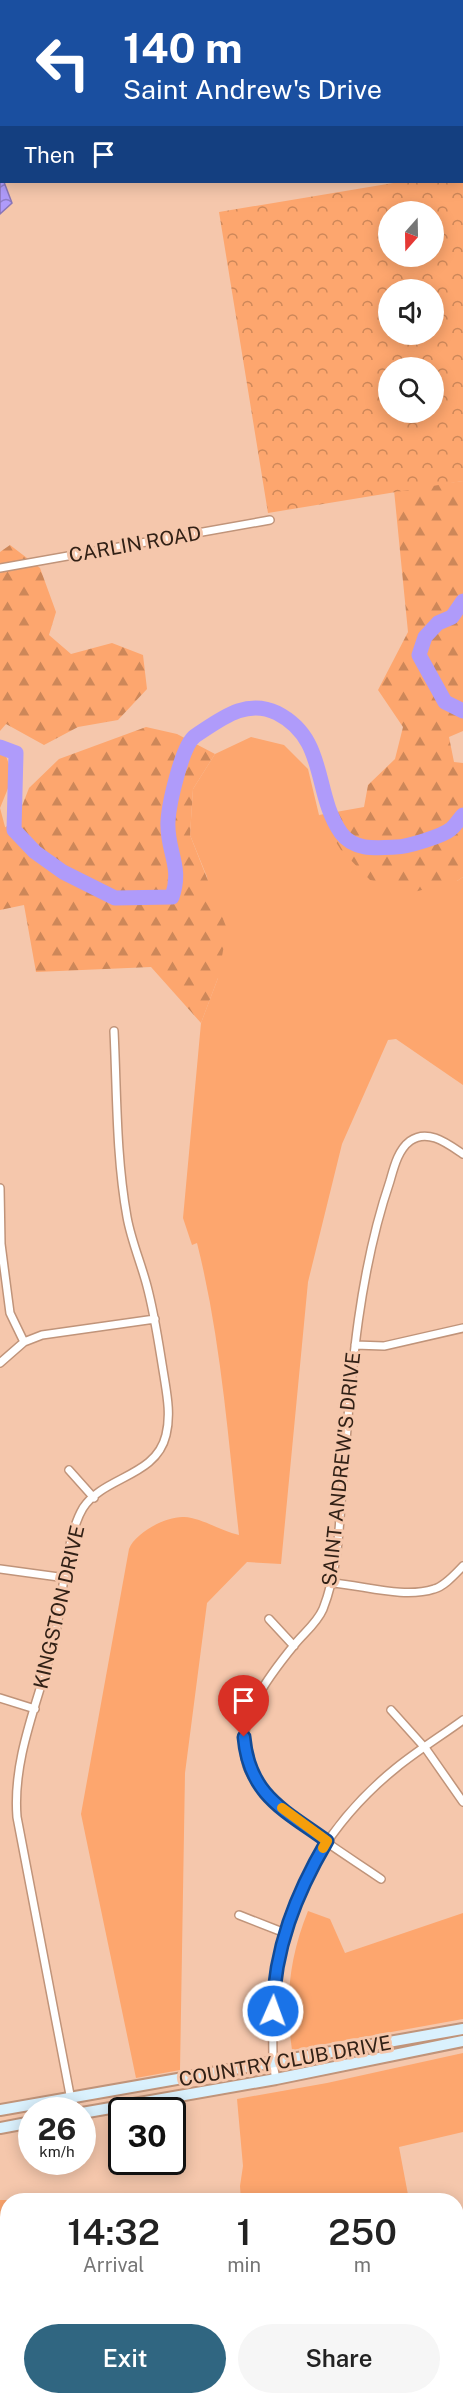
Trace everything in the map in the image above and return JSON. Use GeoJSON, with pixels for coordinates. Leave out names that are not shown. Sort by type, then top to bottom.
{"type":"FeatureCollection","features":[{"type":"Feature","properties":{"kind":"main road","name":"COUNTRY CLUB DRIVE"},"geometry":{"type":"LineString","coordinates":[[88,2097],[463,2029]]}},
{"type":"Feature","properties":{"kind":"main road","name":"COUNTRY CLUB DRIVE"},"geometry":{"type":"LineString","coordinates":[[96,2111],[276,2079],[463,2041]]}},
{"type":"Feature","properties":{"kind":"main road","name":"COUNTRY CLUB DRIVE"},"geometry":{"type":"LineString","coordinates":[[0,2110],[18,2107]]}},
{"type":"Feature","properties":{"kind":"main road"},"geometry":{"type":"LineString","coordinates":[[0,2128],[18,2125]]}},
{"type":"Feature","properties":{"kind":"street","name":"CARLIN ROAD"},"geometry":{"type":"LineString","coordinates":[[0,568],[270,520]]}},
{"type":"Feature","properties":{"kind":"street","name":"KINGSTON DRIVE"},"geometry":{"type":"LineString","coordinates":[[70,2097],[17,1817],[17,1773],[51,1653],[74,1527],[84,1507],[94,1498],[150,1461],[160,1449],[166,1435],[167,1398],[155,1319],[127,1221],[122,1188],[114,1031]]}},
{"type":"Feature","properties":{"kind":"street","name":"SAINT ANDREW'S DRIVE"},"geometry":{"type":"LineString","coordinates":[[381,1879],[279,1806],[261,1789],[248,1767],[244,1737],[252,1707],[294,1646],[316,1620],[332,1583],[355,1345],[374,1235],[402,1149],[416,1138],[428,1136],[443,1141],[463,1154]]}},
{"type":"Feature","properties":{"kind":"street"},"geometry":{"type":"LineString","coordinates":[[0,1188],[1,1233],[10,1313],[24,1342]]}},
{"type":"Feature","properties":{"kind":"street"},"geometry":{"type":"LineString","coordinates":[[0,1363],[24,1342],[60,1331],[155,1319]]}},
{"type":"Feature","properties":{"kind":"street"},"geometry":{"type":"LineString","coordinates":[[355,1345],[384,1346],[463,1328]]}},
{"type":"Feature","properties":{"kind":"street"},"geometry":{"type":"LineString","coordinates":[[69,1470],[94,1498]]}},
{"type":"Feature","properties":{"kind":"street"},"geometry":{"type":"LineString","coordinates":[[332,1583],[404,1592],[424,1591],[443,1584],[463,1566]]}},
{"type":"Feature","properties":{"kind":"street"},"geometry":{"type":"LineString","coordinates":[[0,1569],[66,1578]]}},
{"type":"Feature","properties":{"kind":"street"},"geometry":{"type":"LineString","coordinates":[[269,1619],[294,1646]]}},
{"type":"Feature","properties":{"kind":"street"},"geometry":{"type":"LineString","coordinates":[[0,1698],[35,1709]]}},
{"type":"Feature","properties":{"kind":"street"},"geometry":{"type":"LineString","coordinates":[[391,1710],[426,1749],[463,1802]]}},
{"type":"Feature","properties":{"kind":"street"},"geometry":{"type":"LineString","coordinates":[[276,2079],[273,2064],[274,1988],[285,1933],[301,1885],[327,1841],[356,1805],[397,1767],[426,1749],[463,1720]]}},
{"type":"Feature","properties":{"kind":"street"},"geometry":{"type":"LineString","coordinates":[[239,1915],[285,1933]]}},
{"type":"Feature","properties":{"kind":"green space"},"geometry":{"type":"Polygon","coordinates":[[[393,183],[463,183],[463,481],[268,513],[219,212],[393,183]]]}},
{"type":"Feature","properties":{"kind":"green space"},"geometry":{"type":"Polygon","coordinates":[[[463,481],[463,731],[449,737],[454,762],[463,763],[463,877],[457,881],[414,892],[370,880],[341,850],[319,815],[364,807],[368,785],[395,759],[403,727],[378,690],[408,632],[394,490],[463,481]]]}},
{"type":"Feature","properties":{"kind":"green space"},"geometry":{"type":"Polygon","coordinates":[[[10,545],[40,568],[56,612],[49,635],[71,654],[112,643],[143,655],[147,689],[118,720],[78,727],[44,745],[6,724],[0,731],[0,552],[10,545]]]}},
{"type":"Feature","properties":{"kind":"green space"},"geometry":{"type":"Polygon","coordinates":[[[146,727],[177,734],[215,754],[193,789],[190,835],[227,929],[218,978],[201,1023],[151,967],[36,972],[24,905],[0,910],[0,831],[17,819],[29,788],[59,759],[146,727]]]}},
{"type":"Feature","properties":{"kind":"green space"},"geometry":{"type":"Polygon","coordinates":[[[251,737],[284,745],[308,769],[319,815],[457,881],[463,877],[463,1085],[396,1039],[388,1040],[342,1144],[308,1282],[281,1564],[247,1562],[207,1603],[185,1773],[180,2070],[136,2078],[81,1814],[129,1549],[132,1543],[160,1522],[177,1517],[198,1520],[239,1535],[223,1388],[212,1315],[197,1243],[192,1245],[183,1218],[201,1023],[218,978],[207,877],[190,835],[193,789],[215,754],[251,737]]]}},
{"type":"Feature","properties":{"kind":"green space"},"geometry":{"type":"Polygon","coordinates":[[[0,752],[6,756],[13,776],[0,808],[0,752]]]}},
{"type":"Feature","properties":{"kind":"green space"},"geometry":{"type":"Polygon","coordinates":[[[0,808],[12,853],[0,879],[0,808]]]}},
{"type":"Feature","properties":{"kind":"green space"},"geometry":{"type":"Polygon","coordinates":[[[308,1911],[330,1919],[345,1953],[463,1913],[463,2019],[292,2050],[289,2014],[290,1979],[296,1946],[308,1911]]]}},
{"type":"Feature","properties":{"kind":"green space"},"geometry":{"type":"Polygon","coordinates":[[[463,2053],[463,2132],[399,2147],[408,2193],[240,2193],[243,2166],[237,2099],[327,2083],[463,2053]]]}},
{"type":"Feature","properties":{"kind":"water"},"geometry":{"type":"Polygon","coordinates":[[[0,183],[4,183],[12,203],[0,214],[0,183]]]}},
{"type":"Feature","properties":{"kind":"waterway"},"geometry":{"type":"LineString","coordinates":[[463,601],[452,617],[438,623],[425,637],[419,655],[445,702],[463,711]]}},
{"type":"Feature","properties":{"kind":"waterway"},"geometry":{"type":"LineString","coordinates":[[0,747],[16,753],[14,830],[35,852],[63,872],[115,898],[172,897],[176,876],[169,841],[168,821],[185,751],[195,736],[224,717],[244,709],[266,709],[277,713],[293,724],[305,737],[318,768],[332,817],[346,839],[359,846],[401,847],[433,838],[447,832],[463,815]]}},
{"type":"Feature","properties":{"kind":"slow traffic"},"geometry":{"type":"LineString","coordinates":[[282,1808],[327,1841],[323,1848]]}},
{"type":"Feature","properties":{"kind":"route"},"geometry":{"type":"LineString","coordinates":[[244,1737],[248,1767],[261,1789],[279,1806],[327,1841],[301,1885],[280,1946],[273,2011]]}}]}
